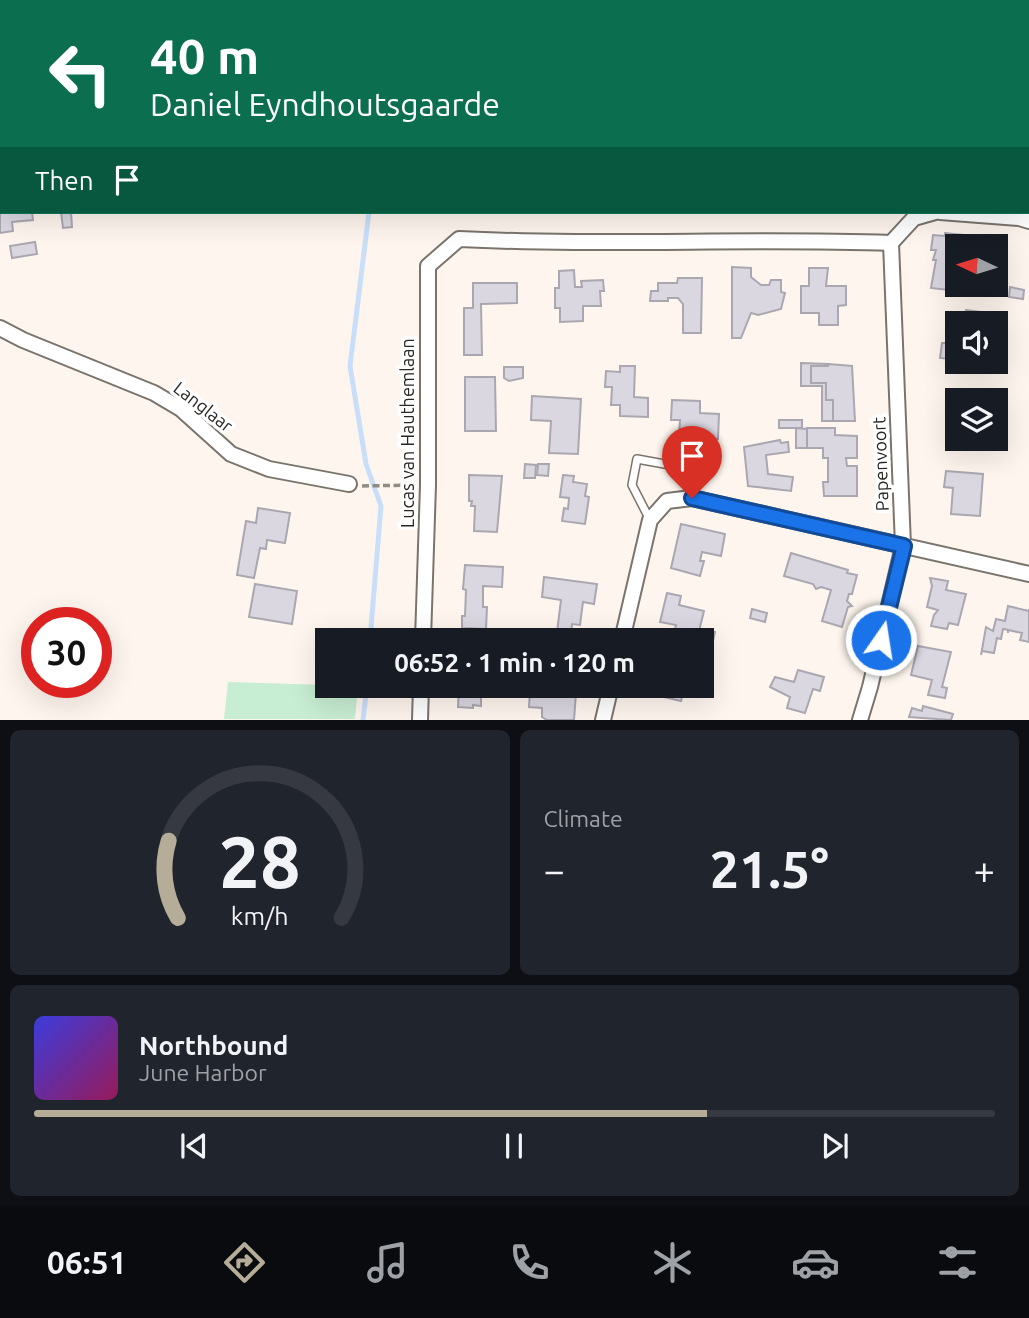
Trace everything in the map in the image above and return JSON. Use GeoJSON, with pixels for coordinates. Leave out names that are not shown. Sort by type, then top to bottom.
{"type":"FeatureCollection","features":[{"type":"Feature","properties":{"kind":"street"},"geometry":{"type":"LineString","coordinates":[[891,243],[914,218],[930,214]]}},
{"type":"Feature","properties":{"kind":"street"},"geometry":{"type":"LineString","coordinates":[[965,214],[1029,221]]}},
{"type":"Feature","properties":{"kind":"street","name":"Lucas van Hauthemlaan"},"geometry":{"type":"LineString","coordinates":[[423,628],[428,485],[428,266],[458,239],[536,243],[791,240],[891,243]]}},
{"type":"Feature","properties":{"kind":"street","name":"Papenvoort"},"geometry":{"type":"LineString","coordinates":[[860,719],[904,546],[891,243]]}},
{"type":"Feature","properties":{"kind":"street","name":"Langlaar"},"geometry":{"type":"LineString","coordinates":[[0,328],[23,341],[154,394],[181,409],[231,454],[269,468],[349,484]]}},
{"type":"Feature","properties":{"kind":"street"},"geometry":{"type":"LineString","coordinates":[[625,628],[650,520],[667,501],[692,498],[1029,574]]}},
{"type":"Feature","properties":{"kind":"street"},"geometry":{"type":"LineString","coordinates":[[420,719],[421,698]]}},
{"type":"Feature","properties":{"kind":"street"},"geometry":{"type":"LineString","coordinates":[[603,719],[608,698]]}},
{"type":"Feature","properties":{"kind":"lane"},"geometry":{"type":"LineString","coordinates":[[650,520],[632,485],[637,459],[681,467],[692,498]]}},
{"type":"Feature","properties":{"kind":"path"},"geometry":{"type":"LineString","coordinates":[[370,486],[428,485]]}},
{"type":"Feature","properties":{"kind":"green space"},"geometry":{"type":"Polygon","coordinates":[[[228,682],[315,685],[315,698],[357,698],[355,719],[224,719],[228,682]]]}},
{"type":"Feature","properties":{"kind":"building"},"geometry":{"type":"Polygon","coordinates":[[[0,214],[32,214],[33,220],[12,222],[13,231],[0,233],[0,214]]]}},
{"type":"Feature","properties":{"kind":"building"},"geometry":{"type":"Polygon","coordinates":[[[61,214],[71,214],[72,227],[63,228],[61,214]]]}},
{"type":"Feature","properties":{"kind":"building"},"geometry":{"type":"Polygon","coordinates":[[[933,235],[945,236],[945,290],[931,288],[936,260],[933,260],[936,250],[931,250],[933,235]]]}},
{"type":"Feature","properties":{"kind":"building"},"geometry":{"type":"Polygon","coordinates":[[[35,242],[37,254],[12,258],[10,246],[35,242]]]}},
{"type":"Feature","properties":{"kind":"building"},"geometry":{"type":"Polygon","coordinates":[[[732,267],[751,268],[751,277],[761,285],[769,285],[771,280],[781,280],[781,292],[785,293],[781,309],[758,315],[751,313],[741,338],[732,338],[732,267]]]}},
{"type":"Feature","properties":{"kind":"building"},"geometry":{"type":"Polygon","coordinates":[[[809,268],[828,268],[826,286],[846,286],[846,305],[838,306],[838,325],[819,325],[819,313],[801,313],[801,286],[809,286],[809,268]]]}},
{"type":"Feature","properties":{"kind":"building"},"geometry":{"type":"Polygon","coordinates":[[[574,270],[575,287],[582,287],[581,281],[603,280],[604,291],[600,291],[601,306],[583,306],[583,321],[560,322],[560,308],[555,308],[555,288],[559,288],[559,271],[574,270]]]}},
{"type":"Feature","properties":{"kind":"building"},"geometry":{"type":"Polygon","coordinates":[[[678,278],[702,278],[701,333],[683,333],[683,304],[678,298],[650,301],[651,291],[658,291],[658,283],[677,283],[678,278]]]}},
{"type":"Feature","properties":{"kind":"building"},"geometry":{"type":"Polygon","coordinates":[[[473,283],[517,283],[517,303],[481,304],[482,355],[464,355],[464,308],[473,308],[473,283]]]}},
{"type":"Feature","properties":{"kind":"building"},"geometry":{"type":"Polygon","coordinates":[[[1010,287],[1024,290],[1023,299],[1009,297],[1010,287]]]}},
{"type":"Feature","properties":{"kind":"building"},"geometry":{"type":"Polygon","coordinates":[[[942,343],[945,343],[945,359],[940,358],[942,343]]]}},
{"type":"Feature","properties":{"kind":"building"},"geometry":{"type":"Polygon","coordinates":[[[801,363],[828,364],[811,366],[811,383],[826,383],[826,400],[833,400],[833,421],[822,421],[822,386],[801,386],[801,363]]]}},
{"type":"Feature","properties":{"kind":"building"},"geometry":{"type":"Polygon","coordinates":[[[620,366],[635,366],[634,397],[648,398],[648,417],[620,416],[620,405],[611,405],[612,387],[605,387],[606,371],[620,372],[620,366]]]}},
{"type":"Feature","properties":{"kind":"building"},"geometry":{"type":"Polygon","coordinates":[[[811,366],[852,366],[855,421],[833,421],[833,400],[826,400],[826,383],[811,383],[811,366]]]}},
{"type":"Feature","properties":{"kind":"building"},"geometry":{"type":"Polygon","coordinates":[[[504,367],[523,367],[523,378],[509,381],[504,378],[504,367]]]}},
{"type":"Feature","properties":{"kind":"building"},"geometry":{"type":"Polygon","coordinates":[[[465,377],[495,377],[496,431],[465,431],[465,377]]]}},
{"type":"Feature","properties":{"kind":"building"},"geometry":{"type":"Polygon","coordinates":[[[532,396],[581,399],[578,454],[549,453],[551,421],[531,420],[532,396]]]}},
{"type":"Feature","properties":{"kind":"building"},"geometry":{"type":"Polygon","coordinates":[[[672,400],[700,401],[700,413],[719,414],[718,439],[679,437],[680,420],[671,420],[672,400]]]}},
{"type":"Feature","properties":{"kind":"building"},"geometry":{"type":"Polygon","coordinates":[[[779,420],[802,420],[802,428],[779,428],[779,420]]]}},
{"type":"Feature","properties":{"kind":"building"},"geometry":{"type":"Polygon","coordinates":[[[796,428],[807,429],[807,448],[796,448],[796,428]]]}},
{"type":"Feature","properties":{"kind":"building"},"geometry":{"type":"Polygon","coordinates":[[[807,428],[835,428],[835,435],[857,436],[857,458],[846,458],[847,466],[857,466],[857,496],[824,496],[823,482],[828,482],[828,458],[823,458],[823,448],[807,448],[807,428]]]}},
{"type":"Feature","properties":{"kind":"building"},"geometry":{"type":"Polygon","coordinates":[[[780,440],[781,443],[788,442],[789,452],[766,455],[768,474],[793,477],[791,491],[748,486],[744,447],[780,440]]]}},
{"type":"Feature","properties":{"kind":"building"},"geometry":{"type":"Polygon","coordinates":[[[525,464],[536,465],[535,478],[524,478],[525,464]]]}},
{"type":"Feature","properties":{"kind":"building"},"geometry":{"type":"Polygon","coordinates":[[[538,464],[549,464],[548,476],[537,475],[538,464]]]}},
{"type":"Feature","properties":{"kind":"building"},"geometry":{"type":"Polygon","coordinates":[[[946,471],[983,474],[980,516],[951,514],[953,488],[944,487],[946,471]]]}},
{"type":"Feature","properties":{"kind":"building"},"geometry":{"type":"Polygon","coordinates":[[[469,475],[502,476],[497,532],[474,531],[475,506],[471,506],[472,501],[469,501],[469,475]]]}},
{"type":"Feature","properties":{"kind":"building"},"geometry":{"type":"Polygon","coordinates":[[[563,475],[574,476],[573,482],[587,484],[585,496],[589,497],[585,524],[562,521],[564,508],[568,509],[569,498],[560,497],[563,475]]]}},
{"type":"Feature","properties":{"kind":"building"},"geometry":{"type":"Polygon","coordinates":[[[258,508],[290,513],[285,543],[267,540],[266,549],[260,548],[254,578],[237,575],[246,521],[256,523],[258,508]]]}},
{"type":"Feature","properties":{"kind":"building"},"geometry":{"type":"Polygon","coordinates":[[[681,524],[725,534],[721,556],[702,552],[700,561],[704,561],[700,576],[671,568],[681,524]]]}},
{"type":"Feature","properties":{"kind":"building"},"geometry":{"type":"Polygon","coordinates":[[[791,553],[857,575],[852,594],[849,594],[847,601],[852,606],[848,607],[842,627],[822,621],[831,590],[821,587],[816,589],[813,584],[784,576],[791,553]]]}},
{"type":"Feature","properties":{"kind":"building"},"geometry":{"type":"Polygon","coordinates":[[[465,565],[503,567],[502,587],[483,586],[483,607],[487,607],[486,628],[462,628],[466,590],[463,589],[465,565]]]}},
{"type":"Feature","properties":{"kind":"building"},"geometry":{"type":"Polygon","coordinates":[[[544,577],[597,584],[594,604],[583,602],[580,625],[572,624],[572,628],[558,628],[561,600],[542,597],[544,577]]]}},
{"type":"Feature","properties":{"kind":"building"},"geometry":{"type":"Polygon","coordinates":[[[930,578],[948,581],[946,590],[966,594],[958,625],[949,623],[947,629],[931,626],[938,610],[927,607],[932,586],[930,578]]]}},
{"type":"Feature","properties":{"kind":"building"},"geometry":{"type":"Polygon","coordinates":[[[255,584],[297,591],[292,624],[249,617],[255,584]]]}},
{"type":"Feature","properties":{"kind":"building"},"geometry":{"type":"Polygon","coordinates":[[[667,593],[681,596],[679,605],[704,611],[700,628],[675,628],[676,625],[660,622],[667,593]]]}},
{"type":"Feature","properties":{"kind":"building"},"geometry":{"type":"Polygon","coordinates":[[[1008,606],[1029,611],[1029,642],[1020,640],[1022,633],[1003,629],[1001,639],[997,638],[994,653],[982,651],[981,655],[986,627],[993,631],[996,619],[1005,621],[1008,606]]]}},
{"type":"Feature","properties":{"kind":"building"},"geometry":{"type":"Polygon","coordinates":[[[752,609],[767,613],[765,622],[750,618],[752,609]]]}},
{"type":"Feature","properties":{"kind":"building"},"geometry":{"type":"Polygon","coordinates":[[[918,646],[951,652],[942,687],[947,688],[945,698],[928,695],[932,680],[911,675],[918,646]]]}},
{"type":"Feature","properties":{"kind":"building"},"geometry":{"type":"Polygon","coordinates":[[[798,670],[824,677],[820,691],[813,689],[805,713],[787,708],[790,697],[770,687],[775,677],[794,682],[798,670]]]}},
{"type":"Feature","properties":{"kind":"building"},"geometry":{"type":"Polygon","coordinates":[[[458,698],[481,698],[481,706],[458,707],[458,698]]]}},
{"type":"Feature","properties":{"kind":"building"},"geometry":{"type":"Polygon","coordinates":[[[530,698],[576,698],[574,720],[547,720],[542,717],[542,708],[529,707],[530,698]]]}},
{"type":"Feature","properties":{"kind":"building"},"geometry":{"type":"Polygon","coordinates":[[[923,706],[953,714],[951,720],[909,717],[912,708],[922,711],[923,706]]]}},
{"type":"Feature","properties":{"kind":"waterway"},"geometry":{"type":"LineString","coordinates":[[369,214],[350,366],[366,464],[381,506],[371,628]]}},
{"type":"Feature","properties":{"kind":"waterway"},"geometry":{"type":"LineString","coordinates":[[363,720],[366,698]]}},
{"type":"Feature","properties":{"kind":"route"},"geometry":{"type":"LineString","coordinates":[[692,498],[904,546],[881,640]]}}]}
